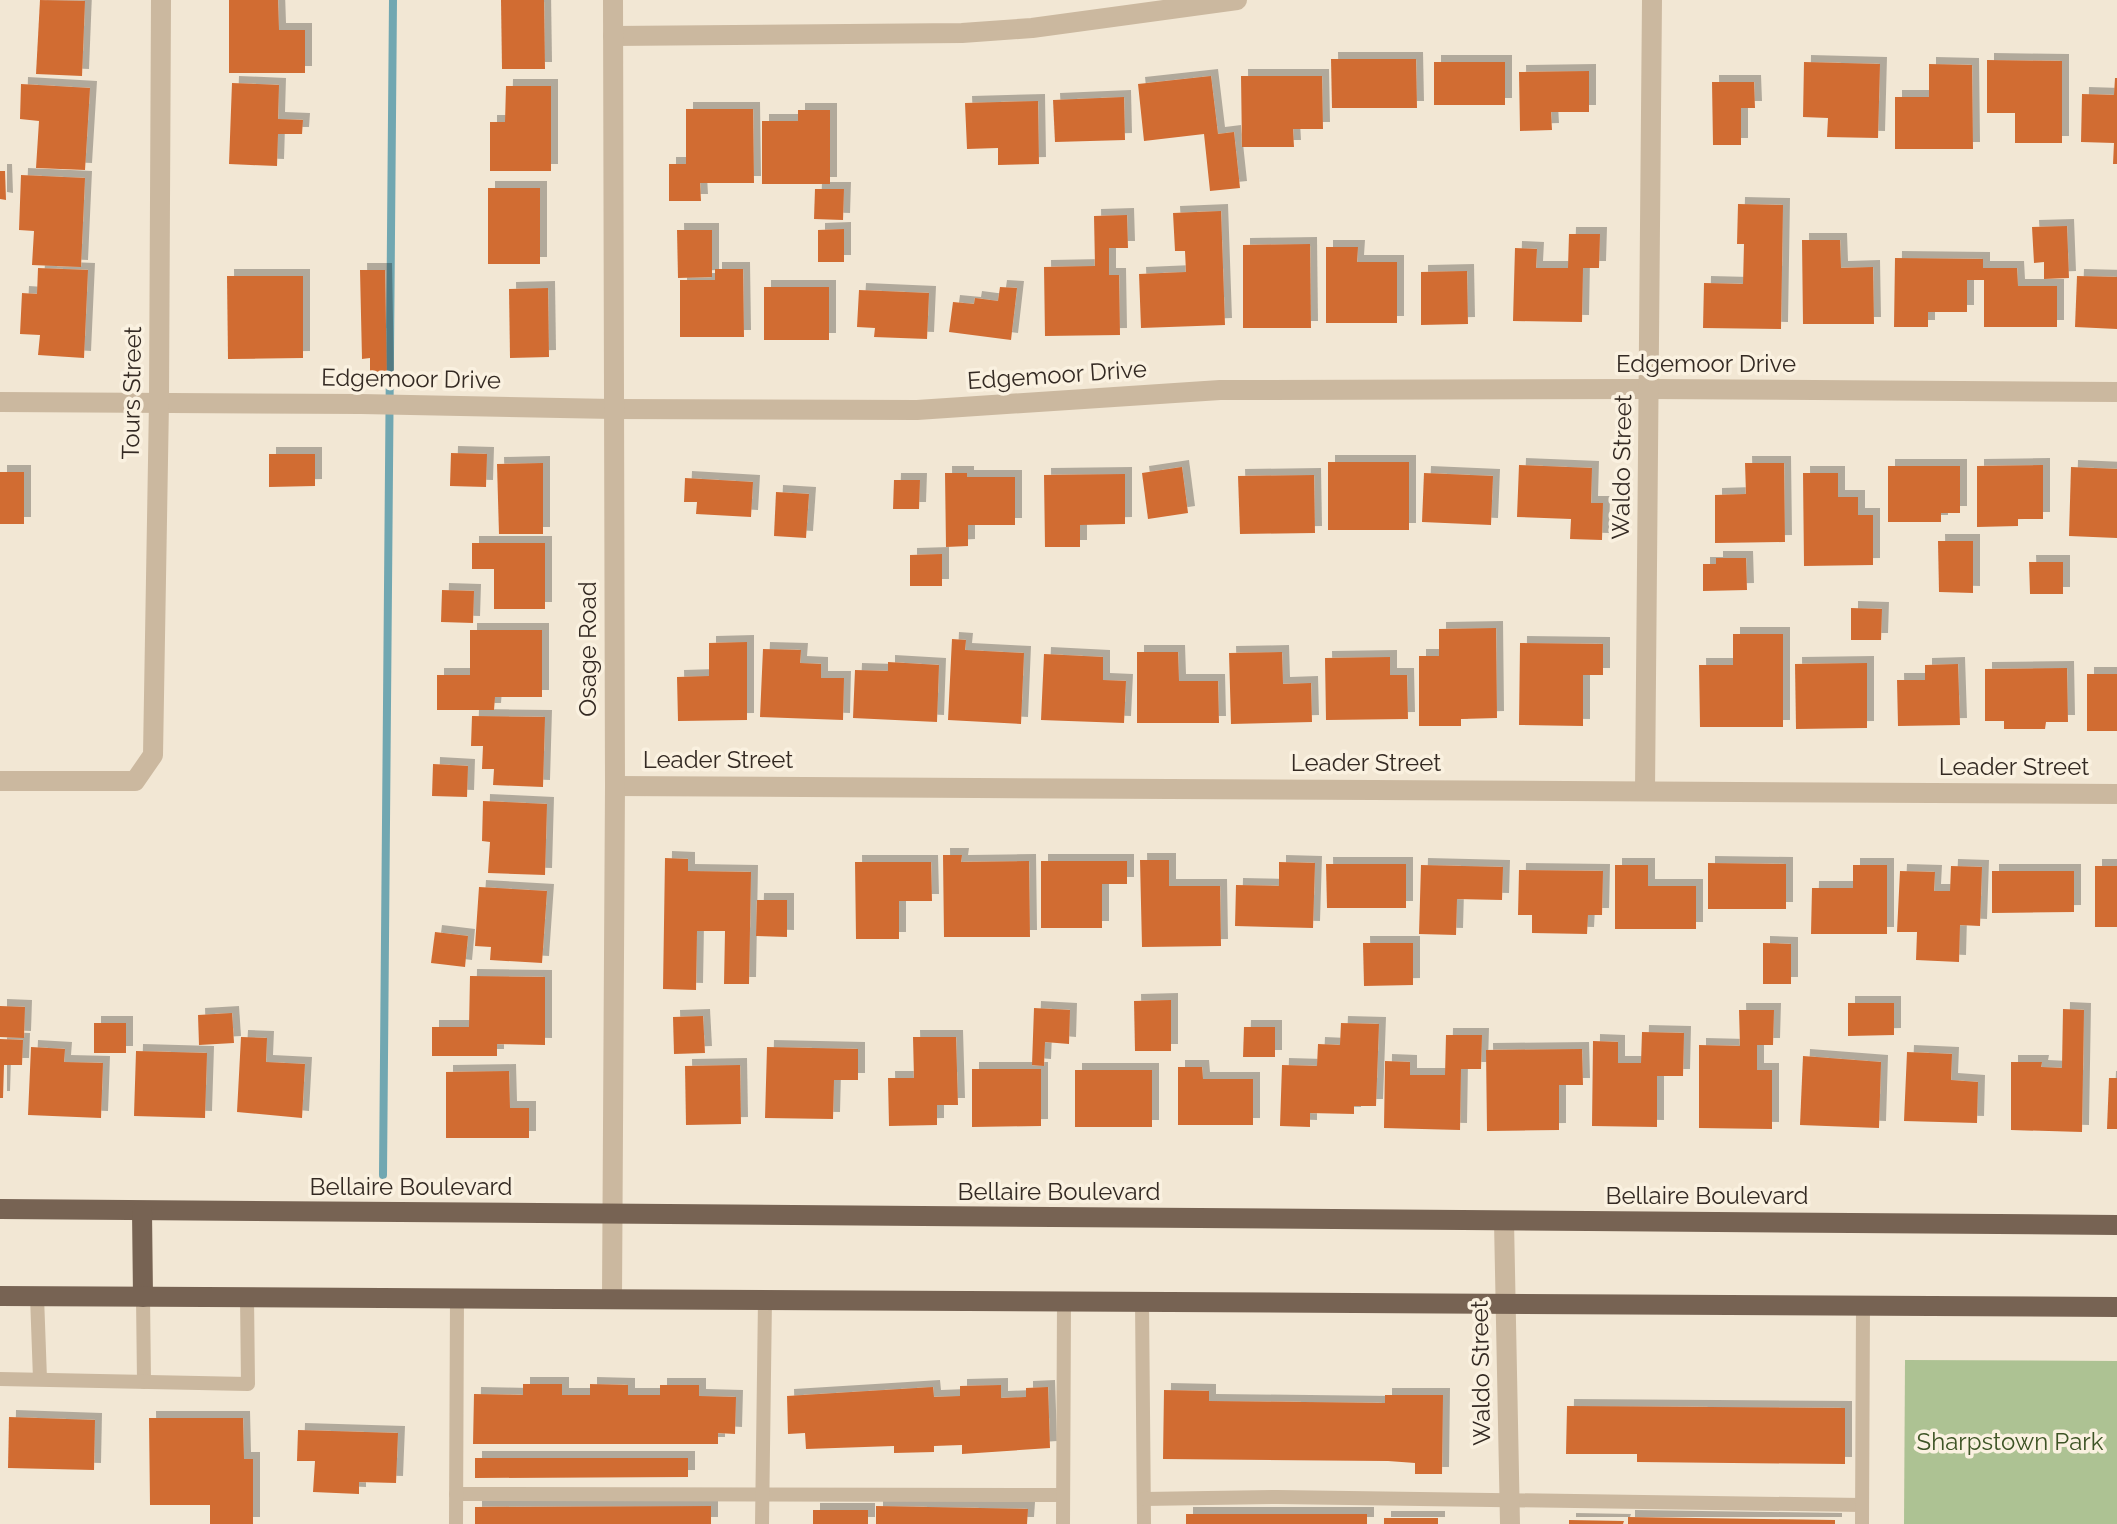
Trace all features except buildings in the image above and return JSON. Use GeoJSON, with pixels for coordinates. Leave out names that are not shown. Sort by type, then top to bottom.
{"type":"FeatureCollection","features":[{"type":"Feature","properties":{"kind":"main road","name":"Bellaire Boulevard"},"geometry":{"type":"LineString","coordinates":[[0,1209],[2117,1225]]}},
{"type":"Feature","properties":{"kind":"main road"},"geometry":{"type":"LineString","coordinates":[[142,1211],[143,1297]]}},
{"type":"Feature","properties":{"kind":"main road"},"geometry":{"type":"LineString","coordinates":[[0,1296],[2117,1307]]}},
{"type":"Feature","properties":{"kind":"street","name":"Tours Street"},"geometry":{"type":"LineString","coordinates":[[0,781],[135,781],[153,755],[161,0]]}},
{"type":"Feature","properties":{"kind":"street","name":"Osage Road"},"geometry":{"type":"LineString","coordinates":[[612,1298],[615,786],[613,0]]}},
{"type":"Feature","properties":{"kind":"street"},"geometry":{"type":"LineString","coordinates":[[613,36],[962,33],[1032,28],[1237,0]]}},
{"type":"Feature","properties":{"kind":"street","name":"Waldo Street"},"geometry":{"type":"LineString","coordinates":[[1645,791],[1652,0]]}},
{"type":"Feature","properties":{"kind":"street","name":"Edgemoor Drive"},"geometry":{"type":"LineString","coordinates":[[0,402],[917,410],[1220,390],[2117,392]]}},
{"type":"Feature","properties":{"kind":"street","name":"Leader Street"},"geometry":{"type":"LineString","coordinates":[[615,786],[2117,794]]}},
{"type":"Feature","properties":{"kind":"street","name":"Waldo Street"},"geometry":{"type":"LineString","coordinates":[[1504,1221],[1510,1524]]}},
{"type":"Feature","properties":{"kind":"lane"},"geometry":{"type":"LineString","coordinates":[[37,1296],[40,1379]]}},
{"type":"Feature","properties":{"kind":"lane"},"geometry":{"type":"LineString","coordinates":[[143,1297],[144,1382]]}},
{"type":"Feature","properties":{"kind":"lane"},"geometry":{"type":"LineString","coordinates":[[0,1379],[248,1384],[247,1297]]}},
{"type":"Feature","properties":{"kind":"lane"},"geometry":{"type":"LineString","coordinates":[[456,1524],[457,1297]]}},
{"type":"Feature","properties":{"kind":"lane"},"geometry":{"type":"LineString","coordinates":[[762,1524],[765,1299]]}},
{"type":"Feature","properties":{"kind":"lane"},"geometry":{"type":"LineString","coordinates":[[1063,1524],[1064,1301]]}},
{"type":"Feature","properties":{"kind":"lane"},"geometry":{"type":"LineString","coordinates":[[1142,1301],[1144,1524]]}},
{"type":"Feature","properties":{"kind":"lane"},"geometry":{"type":"LineString","coordinates":[[1862,1524],[1863,1305]]}},
{"type":"Feature","properties":{"kind":"lane"},"geometry":{"type":"LineString","coordinates":[[456,1494],[1063,1495]]}},
{"type":"Feature","properties":{"kind":"lane"},"geometry":{"type":"LineString","coordinates":[[1144,1499],[1278,1497],[1862,1505]]}},
{"type":"Feature","properties":{"kind":"green space","name":"Sharpstown Park"},"geometry":{"type":"Polygon","coordinates":[[[1905,1360],[2117,1361],[2117,1524],[1904,1524],[1905,1360]]]}},
{"type":"Feature","properties":{"kind":"waterway"},"geometry":{"type":"LineString","coordinates":[[383,1175],[393,0]]}}]}
